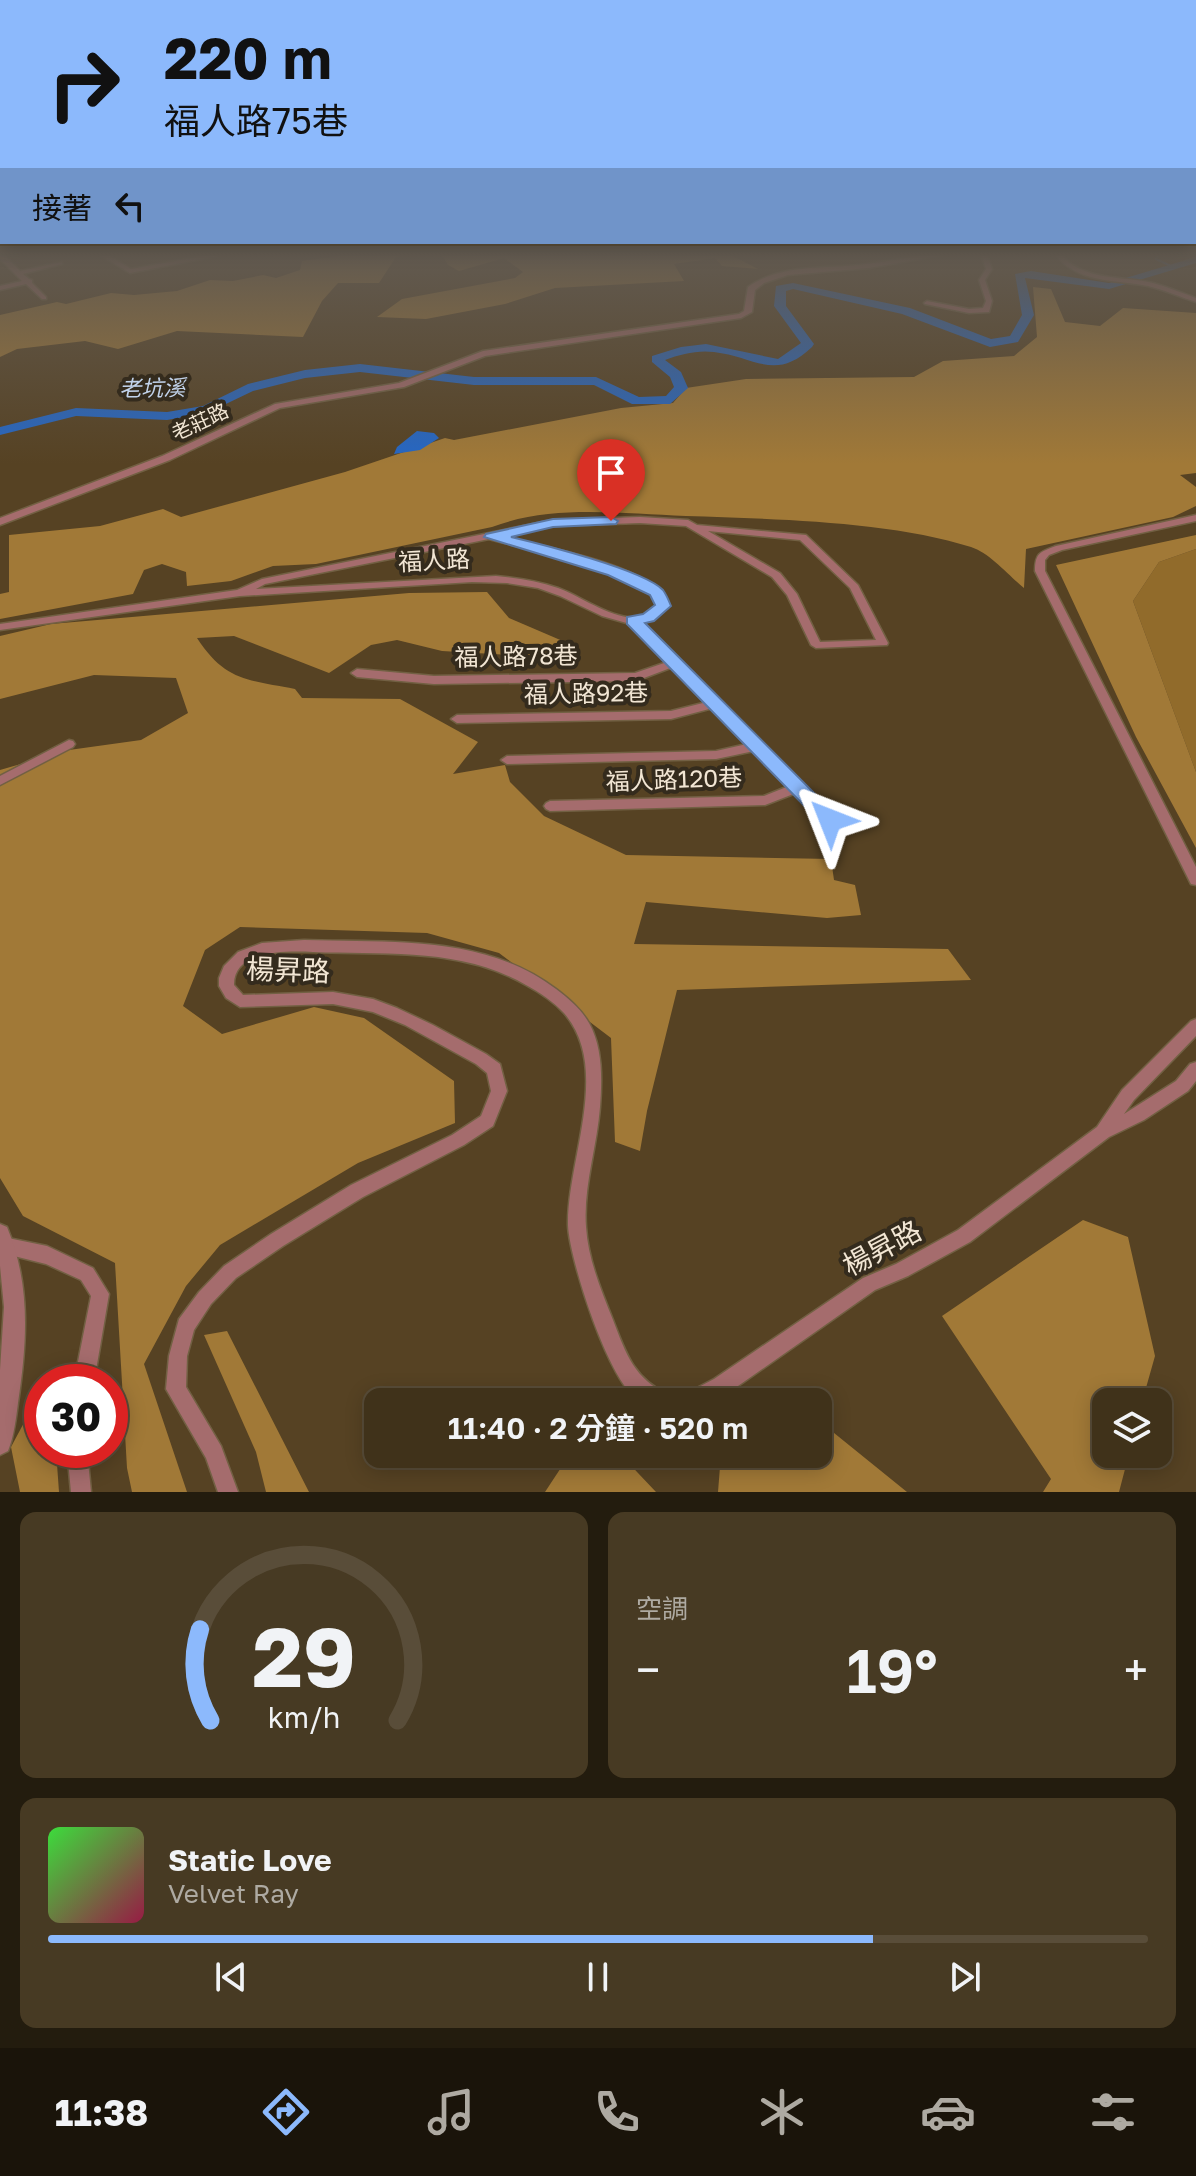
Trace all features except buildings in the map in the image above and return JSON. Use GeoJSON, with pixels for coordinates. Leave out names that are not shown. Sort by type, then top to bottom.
{"type":"FeatureCollection","features":[{"type":"Feature","properties":{"kind":"street","name":"老莊路"},"geometry":{"type":"LineString","coordinates":[[0,522],[166,458],[278,406],[314,397],[378,390],[490,352],[681,325]]}},
{"type":"Feature","properties":{"kind":"street"},"geometry":{"type":"LineString","coordinates":[[1196,518],[1059,548],[1040,559],[1040,571],[1196,880]]}},
{"type":"Feature","properties":{"kind":"street"},"geometry":{"type":"LineString","coordinates":[[240,593],[262,582],[553,523],[640,520],[688,523],[776,575],[792,594],[816,645],[883,643],[854,587],[803,537],[699,527]]}},
{"type":"Feature","properties":{"kind":"street"},"geometry":{"type":"LineString","coordinates":[[492,537],[545,549],[640,582],[656,592],[663,606],[648,618],[633,621]]}},
{"type":"Feature","properties":{"kind":"street","name":"福人路"},"geometry":{"type":"LineString","coordinates":[[0,627],[240,593],[502,578],[532,583],[615,619],[633,621],[830,820]]}},
{"type":"Feature","properties":{"kind":"street","name":"福人路78巷"},"geometry":{"type":"LineString","coordinates":[[357,673],[434,680],[636,677],[674,663]]}},
{"type":"Feature","properties":{"kind":"street","name":"福人路92巷"},"geometry":{"type":"LineString","coordinates":[[457,719],[671,715],[715,704]]}},
{"type":"Feature","properties":{"kind":"street"},"geometry":{"type":"LineString","coordinates":[[0,781],[69,744]]}},
{"type":"Feature","properties":{"kind":"street"},"geometry":{"type":"LineString","coordinates":[[507,760],[716,755],[756,746]]}},
{"type":"Feature","properties":{"kind":"street","name":"福人路120巷"},"geometry":{"type":"LineString","coordinates":[[550,806],[765,800],[798,788]]}},
{"type":"Feature","properties":{"kind":"street","name":"楊昇路"},"geometry":{"type":"LineString","coordinates":[[228,1492],[214,1453],[176,1389],[178,1356],[186,1326],[192,1317],[230,1272],[277,1240],[357,1191],[458,1140],[487,1121],[499,1091],[494,1069],[481,1059],[393,1012],[362,1002],[333,999],[240,1001],[231,996],[225,986],[227,974],[235,960],[263,949],[432,948],[493,960],[519,973],[570,1009],[582,1027],[595,1063],[577,1224],[586,1273],[624,1374],[637,1388]]}},
{"type":"Feature","properties":{"kind":"street"},"geometry":{"type":"LineString","coordinates":[[1103,1132],[1128,1095],[1196,1026]]}},
{"type":"Feature","properties":{"kind":"street"},"geometry":{"type":"LineString","coordinates":[[1103,1132],[1138,1115],[1182,1086],[1196,1069]]}},
{"type":"Feature","properties":{"kind":"street","name":"楊昇路"},"geometry":{"type":"LineString","coordinates":[[717,1388],[869,1284],[964,1236],[1103,1132]]}},
{"type":"Feature","properties":{"kind":"street"},"geometry":{"type":"LineString","coordinates":[[0,1443],[13,1374],[13,1305],[4,1241],[47,1255],[87,1274],[100,1294],[87,1364]]}},
{"type":"Feature","properties":{"kind":"street"},"geometry":{"type":"LineString","coordinates":[[79,1468],[81,1492]]}},
{"type":"Feature","properties":{"kind":"shaded area"},"geometry":{"type":"Polygon","coordinates":[[[0,325],[310,325],[303,337],[177,331],[118,349],[85,341],[17,349],[0,357],[0,325]]]}},
{"type":"Feature","properties":{"kind":"shaded area"},"geometry":{"type":"Polygon","coordinates":[[[1036,325],[1196,325],[1196,473],[1180,475],[1196,487],[1196,506],[1173,517],[1026,549],[1024,588],[978,550],[939,538],[793,520],[588,512],[539,515],[316,564],[273,566],[231,581],[187,586],[186,572],[162,564],[144,570],[133,594],[0,619],[0,594],[9,592],[9,535],[100,526],[163,509],[181,517],[345,472],[445,438],[454,440],[621,408],[673,403],[686,388],[746,379],[914,377],[943,361],[1014,356],[1037,337],[1036,325]]]}},
{"type":"Feature","properties":{"kind":"shaded area"},"geometry":{"type":"Polygon","coordinates":[[[1196,535],[1196,549],[1159,562],[1133,601],[1196,772],[1196,848],[1136,737],[1056,565],[1196,535]]]}},
{"type":"Feature","properties":{"kind":"shaded area"},"geometry":{"type":"Polygon","coordinates":[[[1196,549],[1196,772],[1133,601],[1159,562],[1196,549]]]}},
{"type":"Feature","properties":{"kind":"shaded area"},"geometry":{"type":"Polygon","coordinates":[[[487,592],[509,618],[579,648],[564,658],[442,651],[397,640],[371,645],[329,673],[234,636],[197,638],[228,671],[251,680],[295,689],[302,698],[400,699],[478,742],[453,774],[505,765],[510,782],[544,816],[626,855],[831,859],[834,880],[855,885],[861,915],[827,918],[646,902],[634,944],[948,949],[971,980],[677,990],[640,1151],[615,1142],[611,1038],[499,953],[427,933],[240,927],[205,950],[183,1006],[222,1034],[314,1007],[364,1018],[454,1081],[455,1123],[358,1163],[220,1245],[186,1286],[144,1364],[187,1492],[132,1492],[127,1468],[128,1364],[121,1364],[115,1263],[23,1216],[0,1178],[0,770],[69,750],[141,740],[188,713],[176,678],[94,675],[0,699],[0,636],[51,624],[409,593],[487,592]]]}},
{"type":"Feature","properties":{"kind":"shaded area"},"geometry":{"type":"Polygon","coordinates":[[[1083,1220],[1128,1237],[1155,1356],[1146,1388],[1092,1388],[1092,1468],[1125,1468],[1119,1492],[1043,1492],[1051,1479],[942,1316],[1083,1220]]]}},
{"type":"Feature","properties":{"kind":"shaded area"},"geometry":{"type":"Polygon","coordinates":[[[227,1331],[309,1492],[266,1492],[256,1452],[204,1335],[227,1331]]]}},
{"type":"Feature","properties":{"kind":"shaded area"},"geometry":{"type":"Polygon","coordinates":[[[24,1423],[24,1468],[57,1468],[59,1492],[20,1492],[11,1447],[24,1423]]]}},
{"type":"Feature","properties":{"kind":"shaded area"},"geometry":{"type":"Polygon","coordinates":[[[832,1431],[907,1492],[718,1492],[720,1468],[832,1468],[832,1431]]]}},
{"type":"Feature","properties":{"kind":"shaded area"},"geometry":{"type":"Polygon","coordinates":[[[561,1468],[633,1468],[656,1492],[545,1492],[561,1468]]]}},
{"type":"Feature","properties":{"kind":"water"},"geometry":{"type":"Polygon","coordinates":[[[417,431],[434,433],[439,438],[420,450],[394,454],[397,447],[417,431]]]}},
{"type":"Feature","properties":{"kind":"waterway","name":"老坑溪"},"geometry":{"type":"LineString","coordinates":[[0,431],[76,412],[167,416],[207,409],[248,388],[305,374],[360,368],[474,381],[596,381],[637,401],[670,400],[681,388],[676,375],[656,359],[681,351],[706,348],[778,363],[797,354],[808,344],[794,325]]}},
{"type":"Feature","properties":{"kind":"waterway","name":"老坑溪"},"geometry":{"type":"LineString","coordinates":[[942,325],[990,343],[1014,339],[1022,325]]}},
{"type":"Feature","properties":{"kind":"route"},"geometry":{"type":"LineString","coordinates":[[611,521],[553,523],[492,537],[545,549],[614,572],[656,592],[663,606],[648,618],[633,621],[830,820]]}}]}
